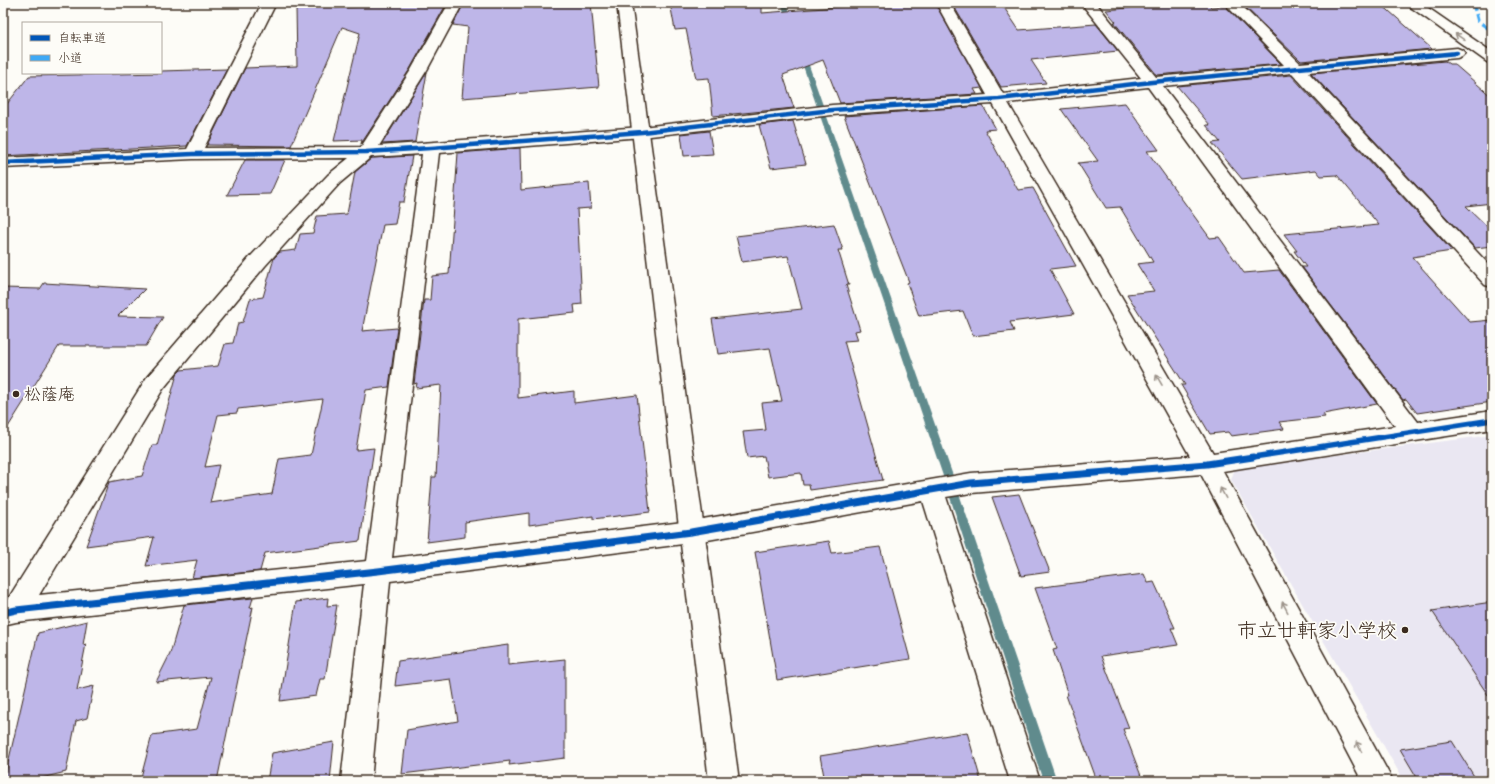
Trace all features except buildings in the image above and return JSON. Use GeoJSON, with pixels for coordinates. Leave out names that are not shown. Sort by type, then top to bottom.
{"type":"FeatureCollection","features":[{"type":"Feature","properties":{"kind":"street"},"geometry":{"type":"LineString","coordinates":[[193,154],[269,3]]}},
{"type":"Feature","properties":{"kind":"street"},"geometry":{"type":"LineString","coordinates":[[10,612],[155,383],[258,261],[334,179],[366,152],[419,70],[456,3]]}},
{"type":"Feature","properties":{"kind":"street"},"geometry":{"type":"LineString","coordinates":[[624,3],[642,132],[691,532],[724,781]]}},
{"type":"Feature","properties":{"kind":"street"},"geometry":{"type":"LineString","coordinates":[[943,3],[1207,464],[1378,781]]}},
{"type":"Feature","properties":{"kind":"street"},"geometry":{"type":"LineString","coordinates":[[1088,3],[1152,82],[1412,432]]}},
{"type":"Feature","properties":{"kind":"street"},"geometry":{"type":"LineString","coordinates":[[1231,3],[1297,69],[1492,280]]}},
{"type":"Feature","properties":{"kind":"street"},"geometry":{"type":"LineString","coordinates":[[1412,3],[1492,59]]}},
{"type":"Feature","properties":{"kind":"street"},"geometry":{"type":"LineString","coordinates":[[3,163],[193,154],[366,152],[431,148],[642,132],[832,110],[999,99],[1152,82],[1457,53]]}},
{"type":"Feature","properties":{"kind":"street"},"geometry":{"type":"LineString","coordinates":[[356,781],[378,571],[431,148]]}},
{"type":"Feature","properties":{"kind":"street"},"geometry":{"type":"LineString","coordinates":[[10,612],[378,571],[691,532],[933,488],[1207,464],[1492,420]]}},
{"type":"Feature","properties":{"kind":"street"},"geometry":{"type":"LineString","coordinates":[[933,488],[1025,781]]}},
{"type":"Feature","properties":{"kind":"shaded area","name":"市立廿軒家小学校"},"geometry":{"type":"Polygon","coordinates":[[[1492,435],[1492,781],[1404,781],[1231,480],[1235,468],[1492,435]]]}},
{"type":"Feature","properties":{"kind":"waterway"},"geometry":{"type":"LineString","coordinates":[[784,3],[791,24]]}},
{"type":"Feature","properties":{"kind":"waterway"},"geometry":{"type":"LineString","coordinates":[[802,54],[947,473],[1050,781]]}},
{"type":"Feature","properties":{"kind":"marked path"},"geometry":{"type":"LineString","coordinates":[[1473,3],[1478,21],[1492,31]]}},
{"type":"Feature","properties":{"kind":"marked path"},"geometry":{"type":"LineString","coordinates":[[1475,3],[1492,5]]}},
{"type":"Feature","properties":{"kind":"cycle path"},"geometry":{"type":"LineString","coordinates":[[3,163],[193,154],[366,152],[431,148],[642,132],[832,110],[999,99],[1152,82],[1457,53]]}},
{"type":"Feature","properties":{"kind":"cycle path"},"geometry":{"type":"LineString","coordinates":[[3,613],[16,610],[378,571],[691,532],[971,483],[1207,464],[1492,420]]}},
{"type":"Feature","properties":{"kind":"place","name":"松蔭庵"},"geometry":{"type":"Point","coordinates":[16,394]}},
{"type":"Feature","properties":{"kind":"place","name":"市立廿軒家小学校"},"geometry":{"type":"Point","coordinates":[1405,630]}}]}
